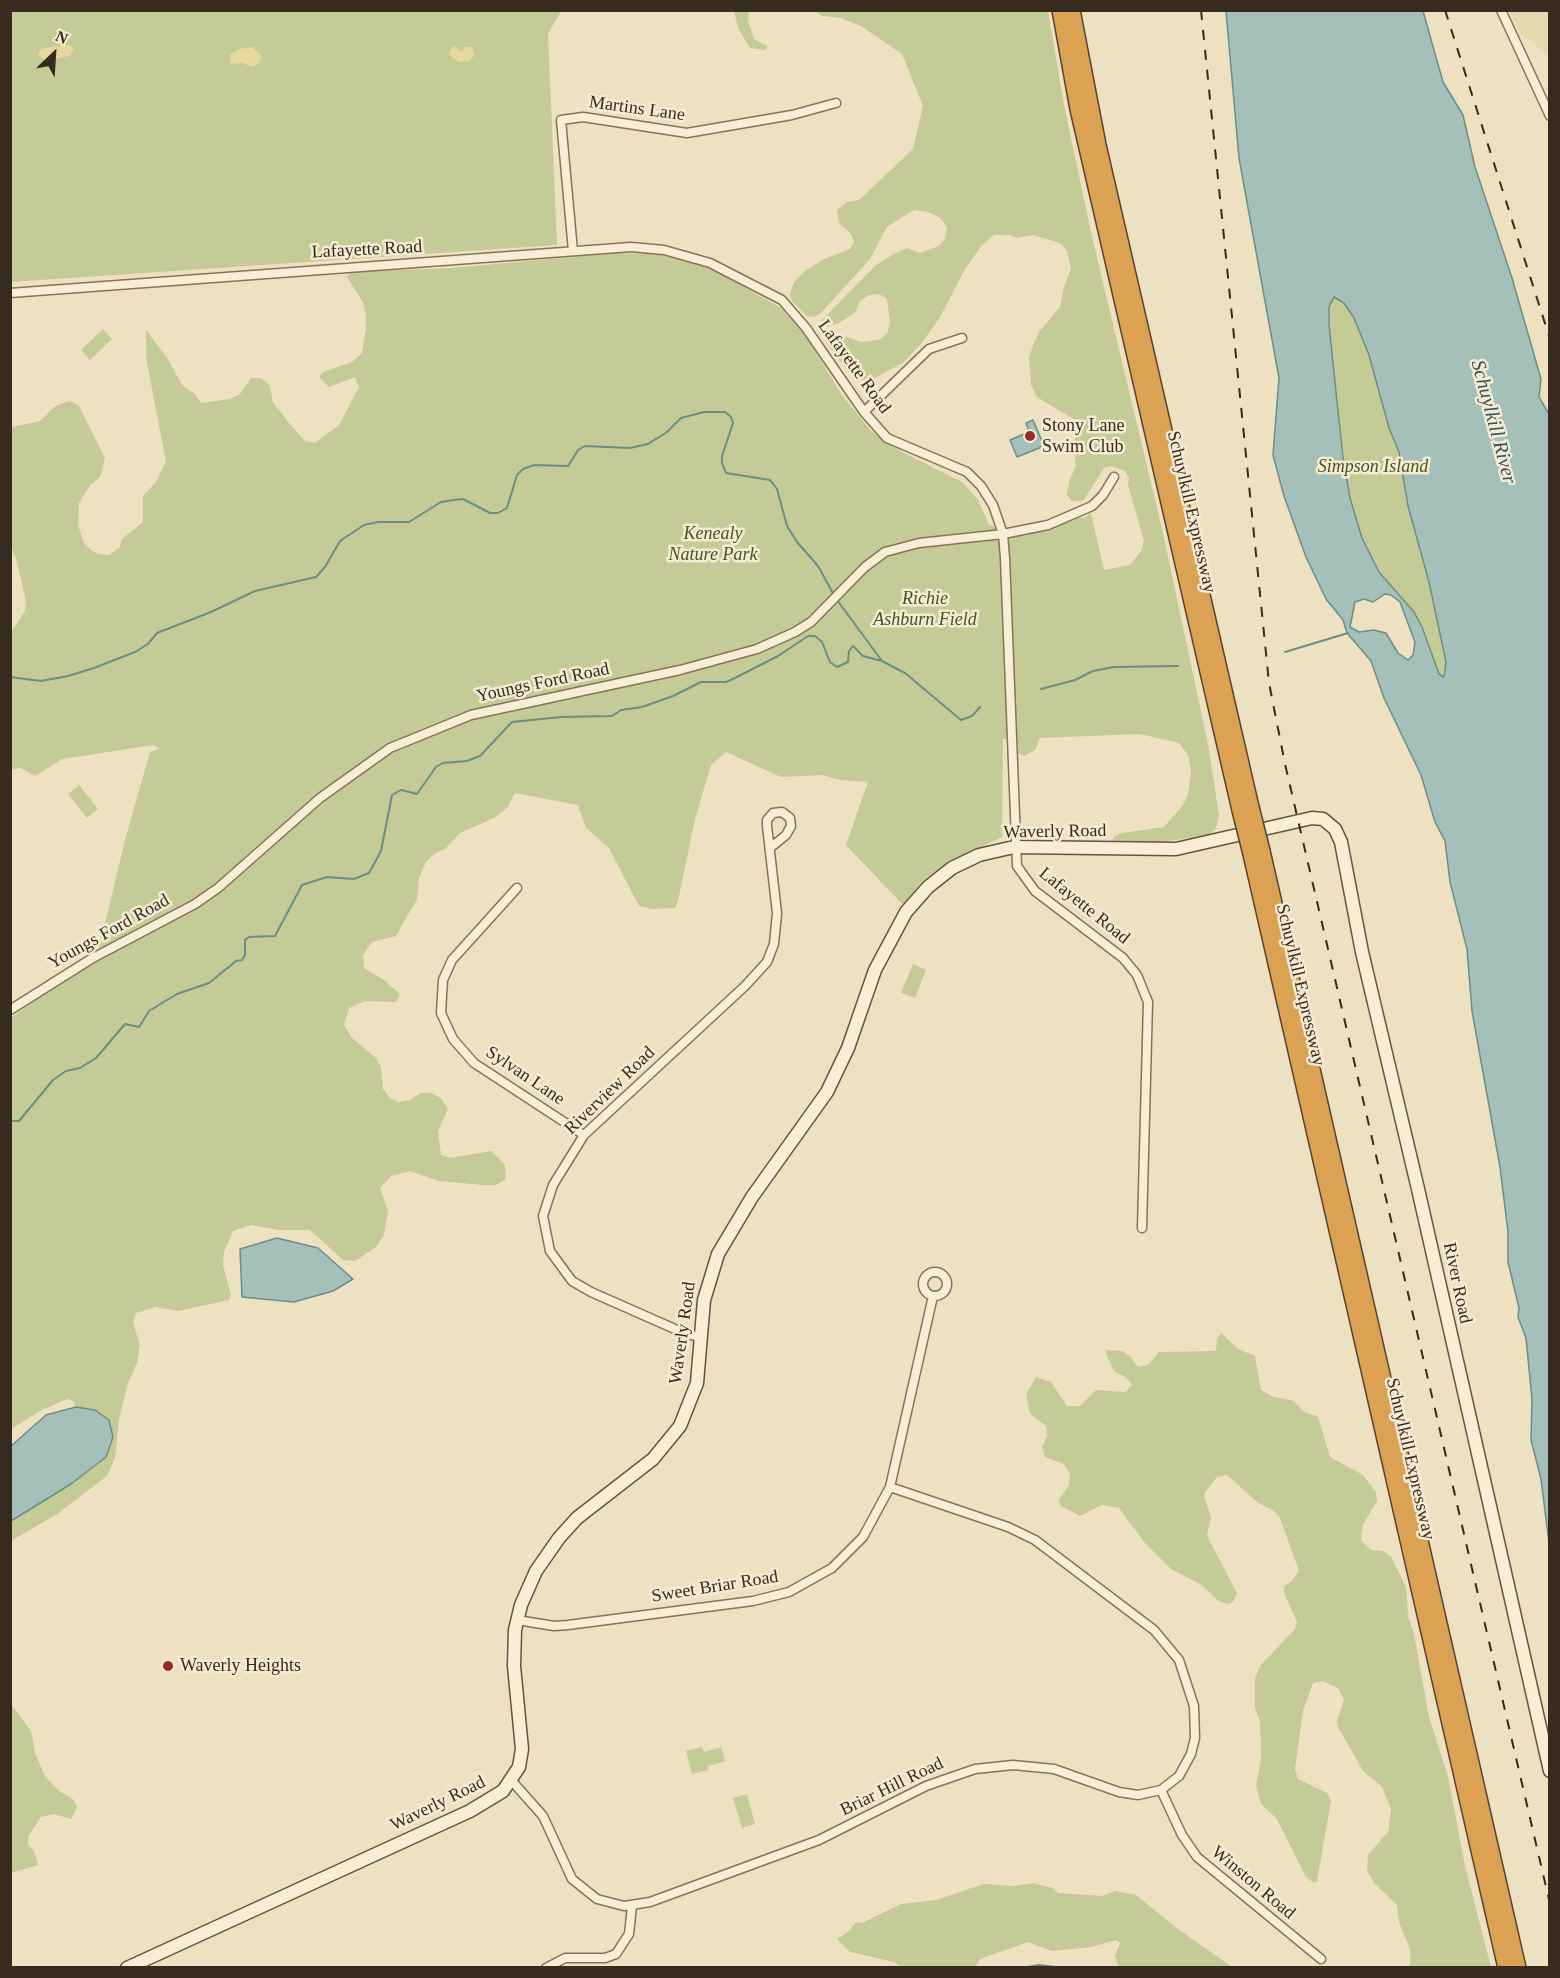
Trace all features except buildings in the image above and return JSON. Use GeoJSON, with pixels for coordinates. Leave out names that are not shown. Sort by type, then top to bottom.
{"type":"FeatureCollection","features":[{"type":"Feature","properties":{"kind":"highway","name":"Schuylkill Expressway"},"geometry":{"type":"LineString","coordinates":[[1060,10],[1078,109],[1246,808],[1506,1968]]}},
{"type":"Feature","properties":{"kind":"highway","name":"Schuylkill Expressway"},"geometry":{"type":"LineString","coordinates":[[1072,10],[1098,145],[1200,613]]}},
{"type":"Feature","properties":{"kind":"highway","name":"Schuylkill Expressway"},"geometry":{"type":"LineString","coordinates":[[1256,852],[1518,1968]]}},
{"type":"Feature","properties":{"kind":"street"},"geometry":{"type":"LineString","coordinates":[[1501,10],[1550,116]]}},
{"type":"Feature","properties":{"kind":"street","name":"Martins Lane"},"geometry":{"type":"LineString","coordinates":[[573,251],[561,120],[583,117],[687,134],[792,115],[836,103]]}},
{"type":"Feature","properties":{"kind":"street","name":"Lafayette Road"},"geometry":{"type":"LineString","coordinates":[[10,293],[631,248],[663,250],[710,263],[782,300],[806,328],[864,412],[888,438],[957,466],[975,479],[993,505],[1003,534],[1014,847],[1017,866],[1027,884],[1123,958],[1137,975],[1145,994],[1148,1043],[1142,1228]]}},
{"type":"Feature","properties":{"kind":"street"},"geometry":{"type":"LineString","coordinates":[[864,412],[930,349],[962,338]]}},
{"type":"Feature","properties":{"kind":"street","name":"Youngs Ford Road"},"geometry":{"type":"LineString","coordinates":[[10,1010],[91,959],[195,904],[218,888],[320,798],[390,747],[471,716],[680,670],[757,649],[804,627],[872,561],[892,549],[919,543],[1003,534],[1048,525],[1085,510],[1098,501],[1114,477]]}},
{"type":"Feature","properties":{"kind":"street","name":"Waverly Road"},"geometry":{"type":"LineString","coordinates":[[127,1968],[470,1811],[495,1797],[511,1780],[519,1767],[522,1749],[513,1654],[517,1620],[536,1571],[567,1528],[589,1507],[653,1458],[672,1438],[686,1413],[697,1383],[704,1300],[718,1254],[735,1223],[837,1074],[875,970],[895,930],[917,898],[939,878],[979,855],[1014,847],[1176,849],[1312,818]]}},
{"type":"Feature","properties":{"kind":"street","name":"River Road"},"geometry":{"type":"LineString","coordinates":[[1312,818],[1323,819],[1331,824],[1341,843],[1364,963],[1411,1156],[1550,1771]]}},
{"type":"Feature","properties":{"kind":"street","name":"Riverview Road"},"geometry":{"type":"LineString","coordinates":[[702,1338],[684,1333],[581,1287],[564,1273],[546,1240],[545,1205],[557,1177],[584,1135],[745,986],[766,962],[774,944],[777,924],[770,848]]}},
{"type":"Feature","properties":{"kind":"street","name":"Sylvan Lane"},"geometry":{"type":"LineString","coordinates":[[517,888],[452,960],[443,980],[441,1013],[453,1039],[474,1064],[584,1135]]}},
{"type":"Feature","properties":{"kind":"street","name":"Sweet Briar Road"},"geometry":{"type":"LineString","coordinates":[[517,1620],[554,1626],[568,1625],[753,1601],[789,1592],[818,1577],[855,1546],[869,1528],[890,1487],[933,1296]]}},
{"type":"Feature","properties":{"kind":"street"},"geometry":{"type":"LineString","coordinates":[[890,1487],[1008,1527],[1035,1540],[1117,1600],[1166,1643],[1179,1660],[1191,1691],[1195,1738],[1186,1766],[1179,1776],[1161,1790]]}},
{"type":"Feature","properties":{"kind":"street","name":"Briar Hill Road"},"geometry":{"type":"LineString","coordinates":[[511,1780],[543,1816],[567,1871],[580,1888],[606,1903],[632,1906],[650,1902],[819,1840],[926,1786],[975,1769],[1013,1765],[1034,1766],[1074,1774],[1129,1794],[1161,1790]]}},
{"type":"Feature","properties":{"kind":"street","name":"Winston Road"},"geometry":{"type":"LineString","coordinates":[[1161,1790],[1182,1835],[1197,1857],[1321,1959]]}},
{"type":"Feature","properties":{"kind":"street"},"geometry":{"type":"LineString","coordinates":[[546,1968],[565,1958],[605,1958],[616,1954],[629,1934],[632,1906]]}},
{"type":"Feature","properties":{"kind":"shaded area"},"geometry":{"type":"Polygon","coordinates":[[[1509,11],[1549,11],[1549,57],[1520,33],[1509,11]]]}},
{"type":"Feature","properties":{"kind":"green space"},"geometry":{"type":"Polygon","coordinates":[[[10,11],[561,11],[548,34],[557,245],[11,282],[10,11]]]}},
{"type":"Feature","properties":{"kind":"green space"},"geometry":{"type":"Polygon","coordinates":[[[734,11],[749,11],[748,21],[754,39],[767,46],[766,50],[750,48],[738,28],[734,11]]]}},
{"type":"Feature","properties":{"kind":"green space","name":"Kenealy Nature Park"},"geometry":{"type":"Polygon","coordinates":[[[814,11],[1048,11],[1064,105],[1091,232],[1163,533],[1209,749],[1219,816],[1216,829],[1208,835],[1162,842],[1122,847],[1111,843],[1115,836],[1122,833],[1164,827],[1183,805],[1188,795],[1191,771],[1188,755],[1179,743],[1140,734],[1040,738],[1035,750],[1024,756],[1016,752],[1013,739],[1003,739],[1002,837],[942,866],[922,881],[903,905],[846,845],[868,782],[839,780],[823,775],[781,777],[726,752],[711,765],[695,819],[675,908],[652,909],[639,906],[609,848],[586,828],[578,805],[515,793],[507,808],[494,818],[460,833],[446,848],[434,854],[426,862],[419,878],[417,899],[396,936],[372,942],[363,955],[364,968],[384,980],[400,994],[396,1002],[365,1001],[349,1008],[344,1025],[352,1038],[376,1058],[381,1067],[383,1089],[390,1098],[398,1102],[410,1100],[421,1093],[431,1093],[441,1098],[448,1109],[438,1131],[441,1155],[450,1158],[492,1151],[505,1165],[506,1179],[496,1185],[483,1185],[439,1181],[410,1171],[391,1176],[380,1188],[388,1211],[384,1235],[376,1247],[355,1261],[343,1260],[310,1230],[278,1230],[251,1225],[233,1231],[224,1252],[223,1265],[231,1295],[229,1300],[178,1311],[156,1307],[136,1313],[133,1323],[140,1345],[137,1363],[128,1383],[119,1419],[115,1458],[107,1476],[57,1514],[11,1541],[11,1521],[71,1484],[106,1457],[113,1437],[95,1410],[76,1407],[73,1401],[67,1399],[42,1410],[11,1429],[11,1018],[58,983],[112,954],[99,948],[125,840],[150,752],[159,749],[154,745],[62,759],[35,776],[20,768],[11,770],[11,632],[25,611],[26,601],[16,558],[11,547],[11,427],[40,421],[54,407],[63,403],[70,401],[79,406],[105,458],[100,477],[90,485],[79,503],[78,525],[84,543],[91,550],[98,554],[109,555],[120,547],[122,539],[143,522],[143,496],[156,482],[166,462],[146,357],[146,330],[168,359],[182,385],[195,394],[201,403],[230,399],[240,394],[251,378],[261,378],[270,386],[273,402],[288,422],[305,441],[315,443],[339,425],[359,387],[355,377],[329,387],[319,377],[323,372],[352,362],[362,353],[366,316],[363,302],[347,277],[351,272],[453,268],[614,253],[657,254],[692,262],[723,275],[781,308],[805,335],[842,395],[871,431],[902,452],[962,482],[978,500],[989,525],[1025,536],[1074,517],[1084,518],[1091,513],[1104,570],[1130,565],[1141,551],[1144,541],[1128,485],[1129,478],[1125,471],[1111,466],[1104,468],[1083,501],[1072,501],[1067,495],[1069,481],[1076,466],[1074,445],[1077,427],[1075,420],[1037,397],[1031,385],[1029,357],[1039,332],[1060,307],[1071,269],[1067,251],[1060,243],[1032,235],[1017,238],[1009,235],[994,235],[982,245],[965,269],[939,319],[920,345],[903,363],[873,379],[861,380],[849,373],[825,341],[825,335],[828,331],[861,342],[878,340],[887,334],[890,323],[887,299],[879,294],[869,295],[860,301],[855,313],[839,323],[827,327],[821,321],[876,265],[907,248],[920,253],[939,246],[945,239],[947,227],[940,218],[928,212],[914,210],[887,227],[870,259],[821,313],[814,317],[807,316],[792,301],[790,294],[794,282],[805,271],[822,260],[850,249],[854,242],[851,234],[839,223],[837,210],[847,202],[859,200],[913,149],[923,106],[902,54],[861,26],[841,18],[822,16],[814,11]]]}},
{"type":"Feature","properties":{"kind":"green space","name":"Simpson Island"},"geometry":{"type":"Polygon","coordinates":[[[1334,297],[1344,303],[1354,318],[1369,355],[1389,428],[1399,452],[1408,506],[1429,582],[1446,662],[1445,677],[1439,674],[1422,627],[1401,596],[1379,572],[1362,538],[1350,498],[1343,458],[1329,325],[1329,307],[1334,297]]]}},
{"type":"Feature","properties":{"kind":"green space"},"geometry":{"type":"Polygon","coordinates":[[[103,329],[112,339],[90,360],[81,350],[103,329]]]}},
{"type":"Feature","properties":{"kind":"green space"},"geometry":{"type":"Polygon","coordinates":[[[79,785],[98,809],[87,818],[68,794],[79,785]]]}},
{"type":"Feature","properties":{"kind":"green space"},"geometry":{"type":"Polygon","coordinates":[[[913,964],[926,970],[915,998],[901,993],[913,964]]]}},
{"type":"Feature","properties":{"kind":"green space"},"geometry":{"type":"Polygon","coordinates":[[[1221,1333],[1238,1349],[1255,1356],[1261,1390],[1274,1397],[1294,1401],[1303,1411],[1318,1417],[1330,1457],[1363,1475],[1376,1492],[1377,1501],[1363,1524],[1361,1540],[1371,1550],[1383,1551],[1391,1557],[1406,1587],[1408,1616],[1414,1634],[1429,1717],[1448,1776],[1465,1866],[1491,1967],[1410,1967],[1410,1949],[1399,1922],[1397,1905],[1375,1884],[1367,1871],[1368,1855],[1388,1832],[1391,1809],[1382,1787],[1363,1771],[1338,1727],[1337,1720],[1344,1700],[1338,1688],[1323,1681],[1313,1683],[1303,1711],[1295,1769],[1298,1779],[1327,1793],[1331,1801],[1317,1881],[1314,1883],[1306,1877],[1277,1819],[1261,1804],[1256,1786],[1261,1759],[1260,1721],[1255,1708],[1255,1679],[1260,1666],[1295,1629],[1297,1622],[1284,1593],[1284,1586],[1292,1581],[1299,1571],[1280,1518],[1273,1510],[1258,1503],[1227,1475],[1217,1477],[1205,1492],[1204,1496],[1211,1517],[1207,1536],[1237,1593],[1233,1602],[1227,1604],[1217,1600],[1202,1585],[1171,1569],[1145,1543],[1119,1508],[1102,1505],[1080,1516],[1061,1506],[1058,1501],[1069,1485],[1070,1474],[1064,1464],[1045,1457],[1042,1447],[1047,1436],[1046,1426],[1030,1414],[1026,1394],[1036,1377],[1051,1382],[1067,1406],[1080,1406],[1096,1390],[1125,1392],[1132,1385],[1126,1377],[1115,1372],[1106,1350],[1122,1351],[1130,1356],[1138,1367],[1148,1365],[1159,1352],[1216,1351],[1217,1339],[1221,1333]]]}},
{"type":"Feature","properties":{"kind":"green space"},"geometry":{"type":"Polygon","coordinates":[[[10,1703],[31,1731],[35,1753],[45,1776],[59,1791],[74,1800],[77,1808],[71,1819],[54,1814],[41,1817],[28,1837],[28,1845],[34,1851],[38,1865],[11,1873],[10,1703]]]}},
{"type":"Feature","properties":{"kind":"green space"},"geometry":{"type":"Polygon","coordinates":[[[702,1747],[704,1752],[721,1747],[725,1761],[708,1766],[708,1770],[692,1774],[686,1751],[702,1747]]]}},
{"type":"Feature","properties":{"kind":"green space"},"geometry":{"type":"Polygon","coordinates":[[[747,1794],[755,1824],[742,1828],[733,1798],[747,1794]]]}},
{"type":"Feature","properties":{"kind":"green space"},"geometry":{"type":"Polygon","coordinates":[[[1033,1883],[1053,1888],[1058,1893],[1102,1896],[1115,1891],[1136,1895],[1174,1926],[1232,1967],[1118,1967],[1115,1955],[1120,1943],[1116,1940],[1091,1947],[1052,1951],[1028,1942],[980,1959],[975,1967],[901,1967],[894,1962],[850,1952],[837,1939],[848,1932],[856,1922],[862,1923],[901,1904],[936,1900],[983,1884],[1014,1886],[1033,1883]]]}},
{"type":"Feature","properties":{"kind":"sand"},"geometry":{"type":"Polygon","coordinates":[[[69,45],[74,49],[70,56],[45,60],[38,55],[44,48],[69,45]]]}},
{"type":"Feature","properties":{"kind":"sand"},"geometry":{"type":"Polygon","coordinates":[[[454,46],[461,52],[465,47],[472,47],[474,56],[469,61],[459,62],[448,54],[454,46]]]}},
{"type":"Feature","properties":{"kind":"sand"},"geometry":{"type":"Polygon","coordinates":[[[252,47],[262,56],[258,64],[253,67],[242,63],[231,64],[230,55],[239,49],[252,47]]]}},
{"type":"Feature","properties":{"kind":"water","name":"Schuylkill River"},"geometry":{"type":"Polygon","coordinates":[[[1226,11],[1423,11],[1443,82],[1463,115],[1475,167],[1512,278],[1541,379],[1539,397],[1549,414],[1549,1543],[1541,1479],[1531,1440],[1532,1399],[1526,1338],[1518,1317],[1519,1308],[1508,1262],[1508,1232],[1500,1167],[1472,1011],[1467,949],[1450,882],[1445,841],[1435,822],[1421,775],[1384,698],[1371,661],[1347,633],[1343,620],[1326,599],[1306,557],[1284,496],[1273,455],[1279,378],[1239,158],[1226,11]],[[1334,297],[1329,307],[1329,325],[1343,458],[1350,498],[1362,538],[1379,572],[1414,612],[1422,627],[1439,674],[1444,677],[1446,662],[1429,582],[1408,506],[1399,452],[1389,428],[1369,355],[1354,318],[1344,303],[1334,297]],[[1385,594],[1373,602],[1364,599],[1355,602],[1350,627],[1359,632],[1374,630],[1386,633],[1398,653],[1408,660],[1413,655],[1415,642],[1400,602],[1391,595],[1385,594]]]}},
{"type":"Feature","properties":{"kind":"water","name":"Stony Lane Swim Club"},"geometry":{"type":"Polygon","coordinates":[[[1033,420],[1044,446],[1017,457],[1010,440],[1029,432],[1026,423],[1033,420]]]}},
{"type":"Feature","properties":{"kind":"water"},"geometry":{"type":"Polygon","coordinates":[[[277,1238],[318,1248],[353,1279],[333,1291],[294,1302],[242,1297],[240,1249],[277,1238]]]}},
{"type":"Feature","properties":{"kind":"water"},"geometry":{"type":"Polygon","coordinates":[[[76,1407],[95,1410],[109,1420],[113,1437],[106,1457],[71,1484],[11,1521],[11,1446],[46,1415],[76,1407]]]}},
{"type":"Feature","properties":{"kind":"waterway"},"geometry":{"type":"LineString","coordinates":[[10,677],[41,681],[94,668],[135,652],[148,644],[157,633],[211,612],[255,591],[316,577],[325,567],[340,541],[364,525],[378,522],[409,522],[441,502],[463,499],[490,513],[498,513],[507,508],[517,475],[523,469],[534,465],[568,466],[578,450],[585,446],[630,448],[648,444],[667,432],[681,418],[704,412],[725,412],[731,417],[733,423],[722,456],[726,473],[770,480],[777,489],[787,526],[797,542],[818,566],[834,595]]}},
{"type":"Feature","properties":{"kind":"waterway"},"geometry":{"type":"LineString","coordinates":[[837,600],[882,661]]}},
{"type":"Feature","properties":{"kind":"waterway"},"geometry":{"type":"LineString","coordinates":[[1285,652],[1348,633]]}},
{"type":"Feature","properties":{"kind":"waterway"},"geometry":{"type":"LineString","coordinates":[[10,1121],[19,1121],[53,1080],[66,1071],[80,1068],[96,1058],[125,1024],[139,1027],[149,1011],[177,994],[209,983],[236,961],[242,960],[245,955],[245,940],[249,937],[275,936],[302,885],[327,877],[354,879],[369,873],[381,851],[392,795],[401,790],[417,794],[436,767],[443,763],[467,761],[480,756],[512,722],[561,717],[612,716],[621,710],[642,707],[673,696],[701,682],[726,682],[778,656],[808,636],[815,636],[822,642],[830,662],[837,667],[848,662],[849,651],[853,646],[863,656],[882,661],[905,673],[961,720],[972,716],[980,707]]}},
{"type":"Feature","properties":{"kind":"waterway"},"geometry":{"type":"LineString","coordinates":[[1041,689],[1075,680],[1093,671],[1114,667],[1178,666]]}},
{"type":"Feature","properties":{"kind":"waterway"},"geometry":{"type":"LineString","coordinates":[[1021,1968],[1039,1965],[1064,1968]]}},
{"type":"Feature","properties":{"kind":"railway"},"geometry":{"type":"LineString","coordinates":[[1201,10],[1269,683],[1285,764],[1550,1904]]}},
{"type":"Feature","properties":{"kind":"railway"},"geometry":{"type":"LineString","coordinates":[[1445,10],[1550,339]]}},
{"type":"Feature","properties":{"kind":"place","name":"Stony Lane Swim Club"},"geometry":{"type":"Point","coordinates":[1030,436]}},
{"type":"Feature","properties":{"kind":"place","name":"Waverly Heights"},"geometry":{"type":"Point","coordinates":[168,1666]}},
{"type":"Feature","properties":{"kind":"park label","name":"Richie Ashburn Field"},"geometry":{"type":"Point","coordinates":[925,609]}}]}
